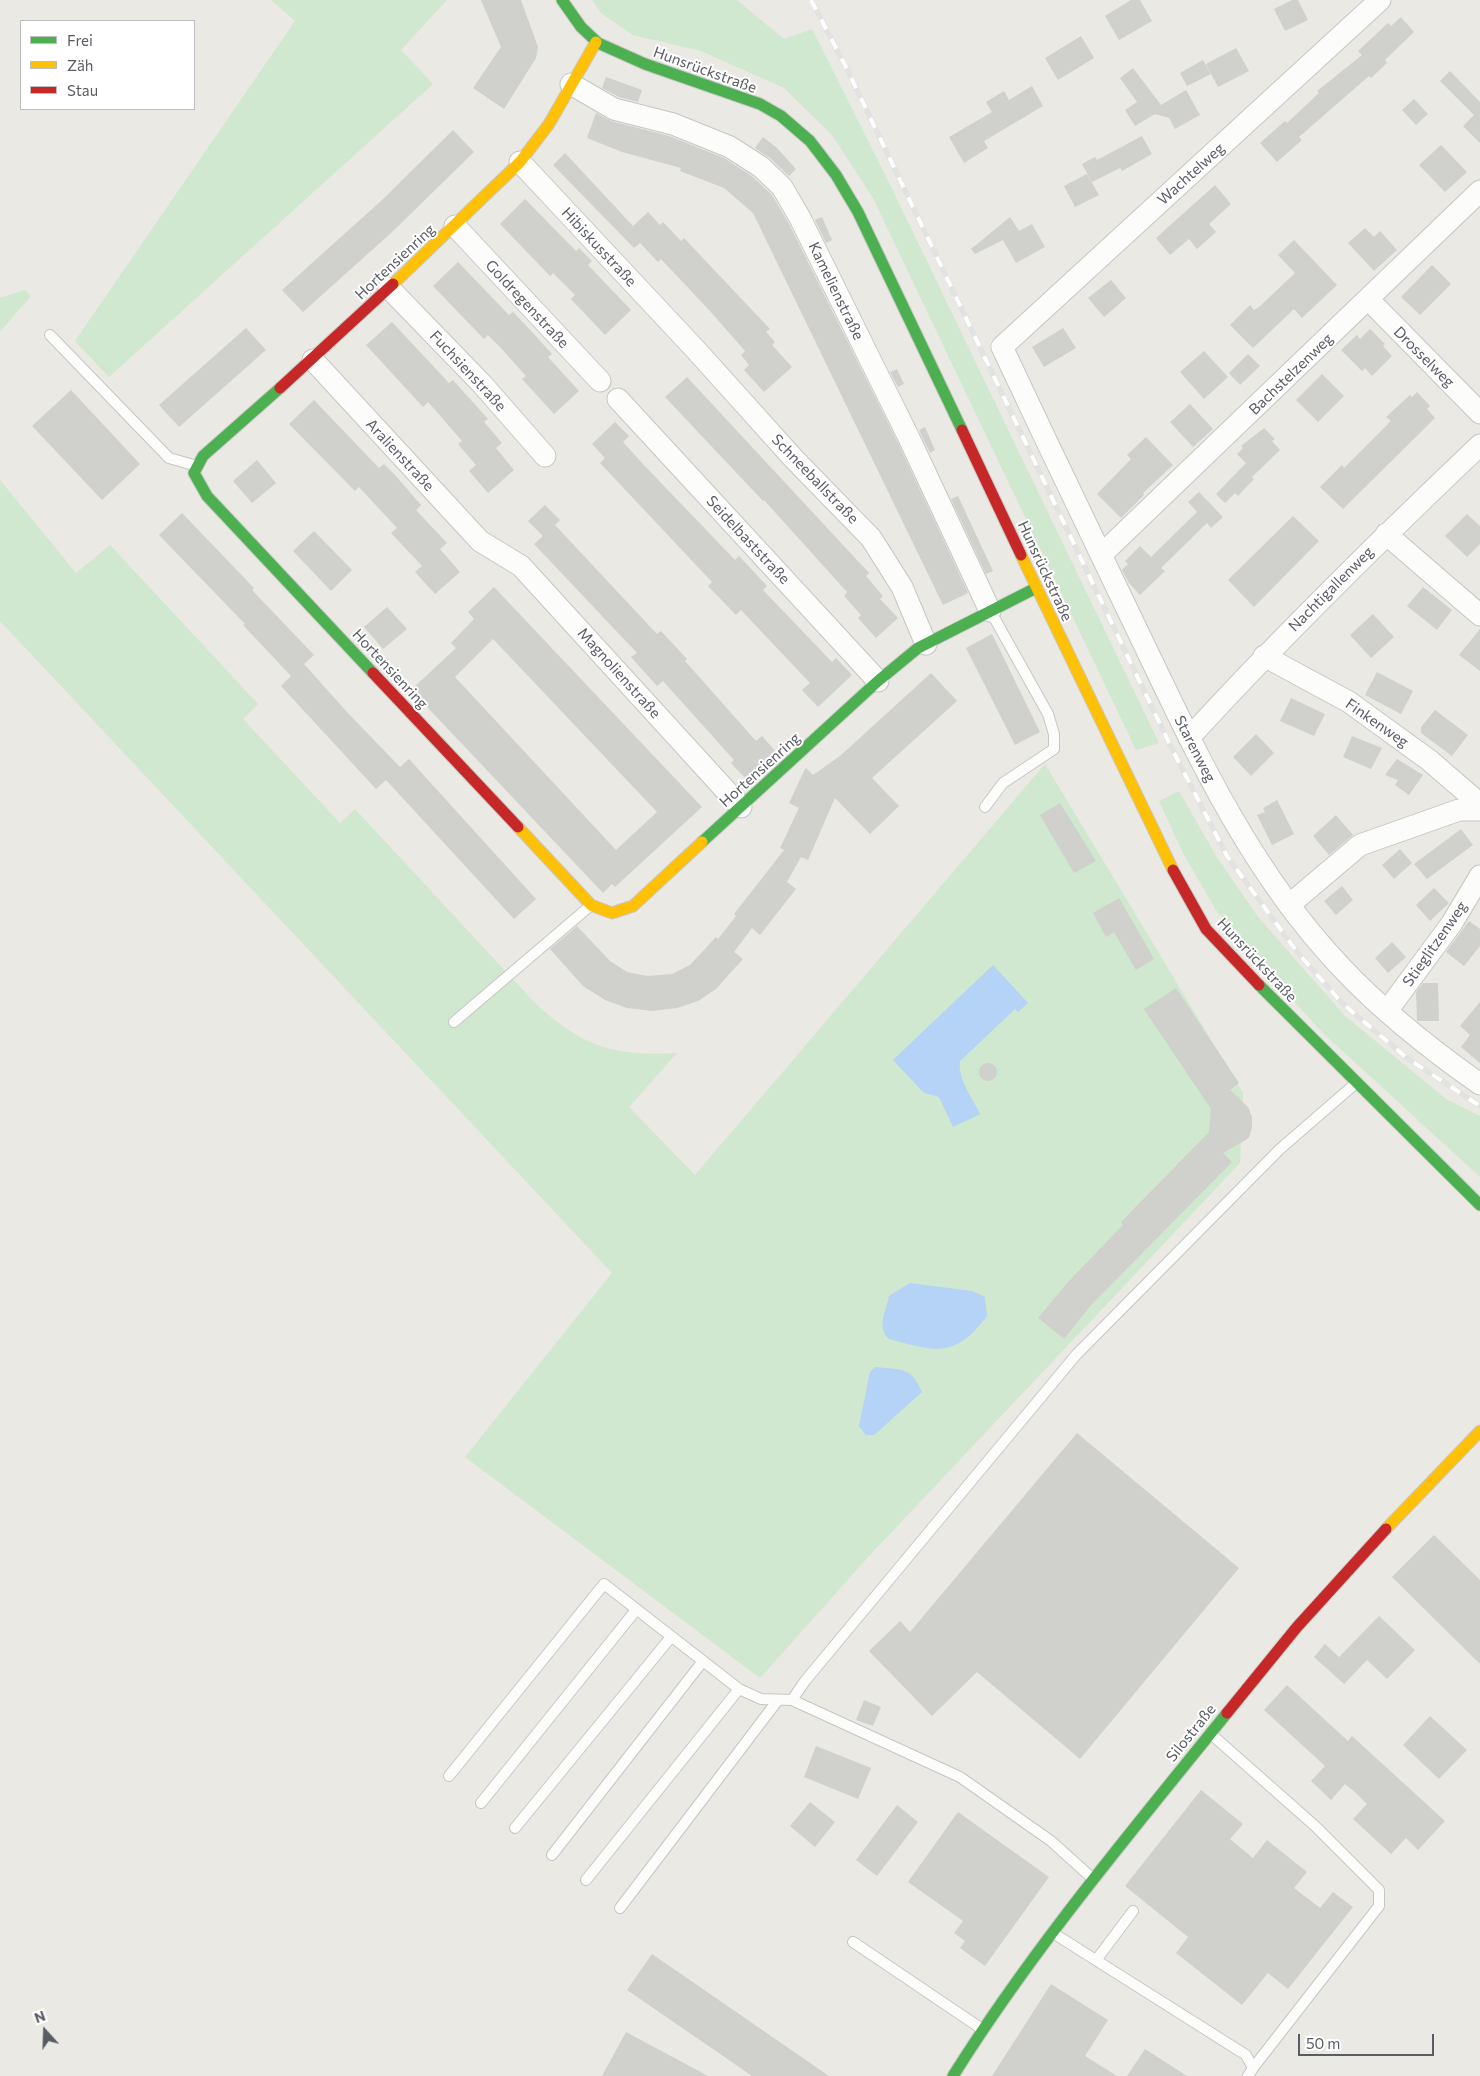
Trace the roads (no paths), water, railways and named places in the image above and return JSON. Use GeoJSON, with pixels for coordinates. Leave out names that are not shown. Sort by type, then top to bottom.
{"type":"FeatureCollection","features":[{"type":"Feature","properties":{"kind":"main road","name":"Hunsrückstraße"},"geometry":{"type":"LineString","coordinates":[[562,0],[578,23],[596,42],[641,63],[738,94],[771,111],[799,131],[826,160],[847,190],[1170,865],[1206,929],[1284,1011],[1480,1206]]}},
{"type":"Feature","properties":{"kind":"main road","name":"Hortensienring"},"geometry":{"type":"LineString","coordinates":[[596,42],[549,124],[520,162],[313,360],[203,456],[194,473],[207,496],[591,905],[612,913],[634,906],[878,681],[926,644],[1036,588]]}},
{"type":"Feature","properties":{"kind":"main road","name":"Silostraße"},"geometry":{"type":"LineString","coordinates":[[953,2076],[996,2008],[1052,1933],[1210,1733],[1297,1627],[1427,1484],[1480,1431]]}},
{"type":"Feature","properties":{"kind":"street","name":"Wachtelweg"},"geometry":{"type":"LineString","coordinates":[[1002,347],[1380,0]]}},
{"type":"Feature","properties":{"kind":"street","name":"Kamelienstraße"},"geometry":{"type":"LineString","coordinates":[[571,84],[614,109],[672,124],[730,146],[761,167],[782,187],[800,218],[904,429],[990,611]]}},
{"type":"Feature","properties":{"kind":"street","name":"Hibiskusstraße"},"geometry":{"type":"LineString","coordinates":[[520,162],[678,332]]}},
{"type":"Feature","properties":{"kind":"street","name":"Bachstelzenweg"},"geometry":{"type":"LineString","coordinates":[[1101,555],[1369,300],[1480,191]]}},
{"type":"Feature","properties":{"kind":"street","name":"Goldregenstraße"},"geometry":{"type":"LineString","coordinates":[[455,226],[600,381]]}},
{"type":"Feature","properties":{"kind":"street","name":"Fuchsienstraße"},"geometry":{"type":"LineString","coordinates":[[389,288],[482,384],[545,456]]}},
{"type":"Feature","properties":{"kind":"street","name":"Drosselweg"},"geometry":{"type":"LineString","coordinates":[[1369,300],[1480,413]]}},
{"type":"Feature","properties":{"kind":"street","name":"Schneeballstraße"},"geometry":{"type":"LineString","coordinates":[[678,332],[794,459],[871,538],[902,587],[926,644]]}},
{"type":"Feature","properties":{"kind":"street","name":"Starenweg"},"geometry":{"type":"LineString","coordinates":[[1002,347],[1189,738],[1242,835],[1289,905],[1340,966],[1432,1051],[1480,1084]]}},
{"type":"Feature","properties":{"kind":"street","name":"Aralienstraße"},"geometry":{"type":"LineString","coordinates":[[313,360],[473,534],[490,548]]}},
{"type":"Feature","properties":{"kind":"street","name":"Seidelbaststraße"},"geometry":{"type":"LineString","coordinates":[[618,399],[878,681]]}},
{"type":"Feature","properties":{"kind":"street","name":"Nachtigallenweg"},"geometry":{"type":"LineString","coordinates":[[1189,738],[1264,656],[1386,534],[1480,445]]}},
{"type":"Feature","properties":{"kind":"street"},"geometry":{"type":"LineString","coordinates":[[1386,534],[1480,615]]}},
{"type":"Feature","properties":{"kind":"street","name":"Magnolienstraße"},"geometry":{"type":"LineString","coordinates":[[490,548],[521,566],[741,807]]}},
{"type":"Feature","properties":{"kind":"street","name":"Finkenweg"},"geometry":{"type":"LineString","coordinates":[[1264,656],[1349,702],[1429,760],[1480,804]]}},
{"type":"Feature","properties":{"kind":"street"},"geometry":{"type":"LineString","coordinates":[[1289,905],[1360,845],[1459,810],[1480,810]]}},
{"type":"Feature","properties":{"kind":"street","name":"Stieglitzenweg"},"geometry":{"type":"LineString","coordinates":[[1387,1011],[1452,923],[1480,876]]}},
{"type":"Feature","properties":{"kind":"lane"},"geometry":{"type":"LineString","coordinates":[[50,335],[168,458],[198,466]]}},
{"type":"Feature","properties":{"kind":"lane"},"geometry":{"type":"LineString","coordinates":[[985,808],[1003,783],[1054,749],[1054,734],[1048,714],[990,611]]}},
{"type":"Feature","properties":{"kind":"lane"},"geometry":{"type":"LineString","coordinates":[[454,1022],[591,905]]}},
{"type":"Feature","properties":{"kind":"lane"},"geometry":{"type":"LineString","coordinates":[[792,1700],[805,1681],[1076,1355],[1280,1149],[1357,1082]]}},
{"type":"Feature","properties":{"kind":"lane"},"geometry":{"type":"LineString","coordinates":[[450,1776],[604,1584],[739,1689],[761,1699],[792,1700],[960,1777],[1051,1841],[1093,1879]]}},
{"type":"Feature","properties":{"kind":"lane"},"geometry":{"type":"LineString","coordinates":[[481,1803],[636,1610]]}},
{"type":"Feature","properties":{"kind":"lane"},"geometry":{"type":"LineString","coordinates":[[515,1828],[671,1637]]}},
{"type":"Feature","properties":{"kind":"lane"},"geometry":{"type":"LineString","coordinates":[[552,1855],[703,1661]]}},
{"type":"Feature","properties":{"kind":"lane"},"geometry":{"type":"LineString","coordinates":[[586,1880],[739,1689]]}},
{"type":"Feature","properties":{"kind":"lane"},"geometry":{"type":"LineString","coordinates":[[620,1908],[778,1700]]}},
{"type":"Feature","properties":{"kind":"lane"},"geometry":{"type":"LineString","coordinates":[[1210,1733],[1315,1826],[1379,1890],[1379,1906],[1251,2072]]}},
{"type":"Feature","properties":{"kind":"lane"},"geometry":{"type":"LineString","coordinates":[[1097,1959],[1133,1910]]}},
{"type":"Feature","properties":{"kind":"lane"},"geometry":{"type":"LineString","coordinates":[[1052,1933],[1097,1959],[1246,2055],[1251,2072]]}},
{"type":"Feature","properties":{"kind":"lane"},"geometry":{"type":"LineString","coordinates":[[853,1942],[983,2030]]}},
{"type":"Feature","properties":{"kind":"water"},"geometry":{"type":"Polygon","coordinates":[[[993,965],[1028,1003],[1018,1012],[1015,1009],[960,1061],[963,1081],[980,1114],[953,1127],[939,1097],[924,1093],[893,1060],[993,965]]]}},
{"type":"Feature","properties":{"kind":"water"},"geometry":{"type":"Polygon","coordinates":[[[910,1283],[972,1291],[985,1297],[987,1316],[976,1330],[965,1339],[955,1345],[944,1348],[920,1347],[889,1339],[885,1335],[882,1325],[889,1296],[910,1283]]]}},
{"type":"Feature","properties":{"kind":"water"},"geometry":{"type":"Polygon","coordinates":[[[875,1367],[898,1369],[909,1373],[922,1392],[874,1435],[866,1435],[859,1426],[870,1372],[875,1367]]]}},
{"type":"Feature","properties":{"kind":"railway"},"geometry":{"type":"LineString","coordinates":[[811,0],[847,69],[1171,747],[1227,856],[1297,952],[1343,1004],[1407,1058],[1480,1106]]}}]}
